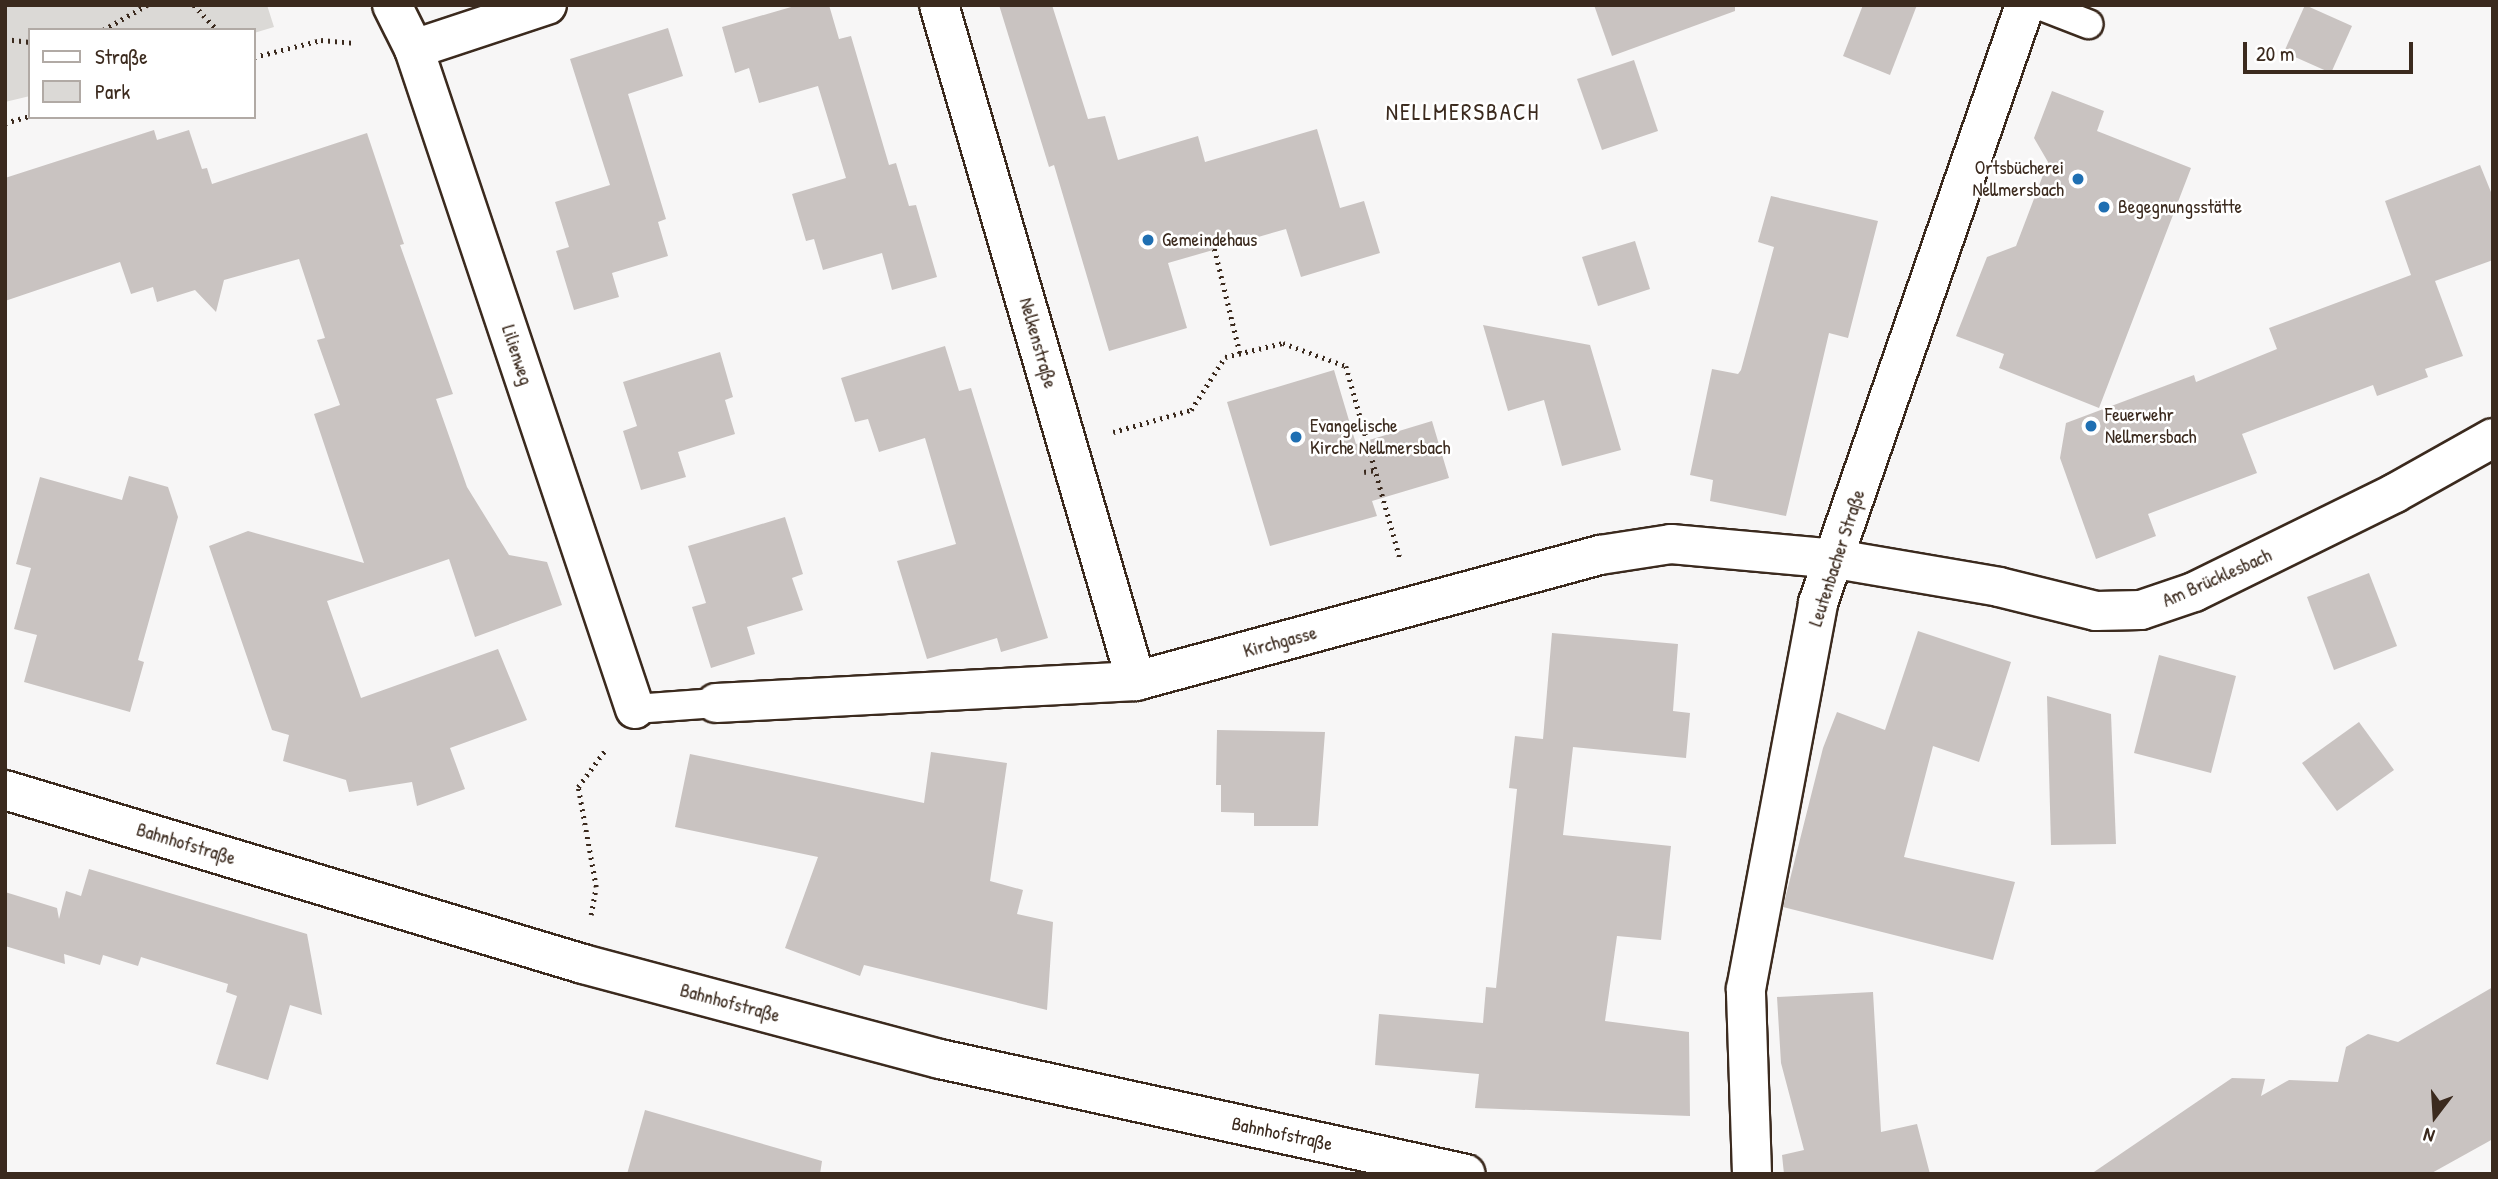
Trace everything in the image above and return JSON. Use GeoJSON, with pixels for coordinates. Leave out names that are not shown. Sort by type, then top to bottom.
{"type":"FeatureCollection","features":[{"type":"Feature","properties":{"kind":"street","name":"Lilienweg"},"geometry":{"type":"LineString","coordinates":[[391,5],[414,49],[635,709]]}},
{"type":"Feature","properties":{"kind":"street"},"geometry":{"type":"LineString","coordinates":[[414,49],[547,5]]}},
{"type":"Feature","properties":{"kind":"street","name":"Nelkenstraße"},"geometry":{"type":"LineString","coordinates":[[939,5],[1136,681]]}},
{"type":"Feature","properties":{"kind":"street","name":"Leutenbacher Straße"},"geometry":{"type":"LineString","coordinates":[[1752,1174],[1746,989],[1818,603],[1836,559],[2025,5]]}},
{"type":"Feature","properties":{"kind":"street","name":"Am Brücklesbach"},"geometry":{"type":"LineString","coordinates":[[1836,559],[1999,587],[2096,611],[2141,610],[2206,586],[2395,492],[2493,438]]}},
{"type":"Feature","properties":{"kind":"street","name":"Kirchgasse"},"geometry":{"type":"LineString","coordinates":[[716,703],[1136,681],[1600,555],[1671,544],[1836,559]]}},
{"type":"Feature","properties":{"kind":"street","name":"Bahnhofstraße"},"geometry":{"type":"LineString","coordinates":[[5,790],[583,964],[940,1059],[1466,1174]]}},
{"type":"Feature","properties":{"kind":"lane"},"geometry":{"type":"LineString","coordinates":[[2039,5],[2088,24]]}},
{"type":"Feature","properties":{"kind":"lane"},"geometry":{"type":"LineString","coordinates":[[635,709],[716,703]]}},
{"type":"Feature","properties":{"kind":"path"},"geometry":{"type":"LineString","coordinates":[[107,28],[147,5]]}},
{"type":"Feature","properties":{"kind":"path"},"geometry":{"type":"LineString","coordinates":[[194,5],[215,28]]}},
{"type":"Feature","properties":{"kind":"path"},"geometry":{"type":"LineString","coordinates":[[5,39],[28,42]]}},
{"type":"Feature","properties":{"kind":"path"},"geometry":{"type":"LineString","coordinates":[[256,56],[321,40],[414,49]]}},
{"type":"Feature","properties":{"kind":"path"},"geometry":{"type":"LineString","coordinates":[[5,123],[28,117]]}},
{"type":"Feature","properties":{"kind":"path"},"geometry":{"type":"LineString","coordinates":[[1213,242],[1240,353]]}},
{"type":"Feature","properties":{"kind":"path"},"geometry":{"type":"LineString","coordinates":[[1068,444],[1191,410],[1225,357],[1283,343],[1346,366],[1414,606]]}},
{"type":"Feature","properties":{"kind":"path"},"geometry":{"type":"LineString","coordinates":[[1364,472],[1375,470]]}},
{"type":"Feature","properties":{"kind":"path"},"geometry":{"type":"LineString","coordinates":[[583,964],[596,887],[578,787],[635,709]]}},
{"type":"Feature","properties":{"kind":"green space"},"geometry":{"type":"Polygon","coordinates":[[[5,5],[267,5],[274,27],[256,32],[256,28],[28,28],[28,96],[5,102],[5,5]]]}},
{"type":"Feature","properties":{"kind":"building"},"geometry":{"type":"Polygon","coordinates":[[[798,5],[829,5],[839,39],[851,36],[889,165],[896,163],[909,206],[916,205],[937,277],[892,290],[882,253],[823,270],[814,239],[806,241],[792,194],[846,178],[818,86],[759,103],[749,68],[735,73],[722,27],[798,5]]]}},
{"type":"Feature","properties":{"kind":"building","name":"Gemeindehaus"},"geometry":{"type":"Polygon","coordinates":[[[999,5],[1052,5],[1088,119],[1105,116],[1118,160],[1198,136],[1205,162],[1317,129],[1340,208],[1364,201],[1380,253],[1301,277],[1286,229],[1168,263],[1187,328],[1109,351],[1054,165],[1049,167],[999,5]]]}},
{"type":"Feature","properties":{"kind":"building"},"geometry":{"type":"Polygon","coordinates":[[[1594,5],[1735,5],[1735,11],[1612,56],[1594,5]]]}},
{"type":"Feature","properties":{"kind":"building"},"geometry":{"type":"Polygon","coordinates":[[[1863,5],[1917,5],[1890,75],[1843,56],[1863,5]]]}},
{"type":"Feature","properties":{"kind":"building"},"geometry":{"type":"Polygon","coordinates":[[[2305,5],[2352,26],[2331,73],[2284,52],[2305,5]]]}},
{"type":"Feature","properties":{"kind":"building"},"geometry":{"type":"Polygon","coordinates":[[[668,28],[683,76],[628,94],[666,219],[658,222],[668,256],[612,273],[619,297],[574,310],[556,251],[569,247],[555,202],[610,185],[570,59],[668,28]]]}},
{"type":"Feature","properties":{"kind":"building"},"geometry":{"type":"Polygon","coordinates":[[[1634,60],[1658,131],[1602,150],[1577,79],[1634,60]]]}},
{"type":"Feature","properties":{"kind":"building","name":"Begegnungsstätte"},"geometry":{"type":"Polygon","coordinates":[[[2052,91],[2104,111],[2097,131],[2191,168],[2099,408],[1999,368],[2004,354],[1956,336],[1987,257],[2016,246],[2048,162],[2034,138],[2052,91]]]}},
{"type":"Feature","properties":{"kind":"building"},"geometry":{"type":"Polygon","coordinates":[[[154,130],[157,140],[189,130],[202,169],[207,168],[212,184],[367,133],[404,244],[400,245],[453,394],[436,399],[467,487],[509,555],[547,562],[562,605],[475,637],[449,559],[327,601],[361,698],[498,649],[527,720],[450,748],[465,789],[417,806],[412,782],[349,792],[346,780],[283,761],[289,735],[272,730],[209,546],[248,531],[364,563],[314,414],[340,405],[317,340],[325,338],[299,259],[224,280],[216,312],[195,290],[157,302],[153,287],[131,294],[120,262],[5,301],[5,178],[154,130]]]}},
{"type":"Feature","properties":{"kind":"building"},"geometry":{"type":"Polygon","coordinates":[[[2480,165],[2493,197],[2493,260],[2435,281],[2463,356],[2425,369],[2428,377],[2377,396],[2373,385],[2242,434],[2257,473],[2148,514],[2156,536],[2096,559],[2060,458],[2066,423],[2194,375],[2196,382],[2277,349],[2269,328],[2411,275],[2385,201],[2480,165]]]}},
{"type":"Feature","properties":{"kind":"building"},"geometry":{"type":"Polygon","coordinates":[[[1771,196],[1878,221],[1848,338],[1829,333],[1786,516],[1710,501],[1713,480],[1690,475],[1712,369],[1738,374],[1741,370],[1774,247],[1758,242],[1771,196]]]}},
{"type":"Feature","properties":{"kind":"building"},"geometry":{"type":"Polygon","coordinates":[[[1635,241],[1650,289],[1598,306],[1582,257],[1635,241]]]}},
{"type":"Feature","properties":{"kind":"building"},"geometry":{"type":"Polygon","coordinates":[[[1483,325],[1590,345],[1621,450],[1562,466],[1544,400],[1508,411],[1483,325]]]}},
{"type":"Feature","properties":{"kind":"building"},"geometry":{"type":"Polygon","coordinates":[[[945,346],[959,391],[971,388],[1048,638],[1001,652],[997,638],[927,659],[897,561],[956,544],[925,438],[879,452],[868,419],[855,422],[841,378],[945,346]]]}},
{"type":"Feature","properties":{"kind":"building"},"geometry":{"type":"Polygon","coordinates":[[[720,352],[733,397],[725,400],[735,434],[678,452],[686,477],[641,490],[623,431],[637,426],[623,382],[720,352]]]}},
{"type":"Feature","properties":{"kind":"building","name":"Evangelische Kirche Nellmersbach"},"geometry":{"type":"Polygon","coordinates":[[[1334,370],[1356,444],[1432,421],[1449,478],[1372,501],[1377,516],[1270,546],[1227,402],[1334,370]]]}},
{"type":"Feature","properties":{"kind":"building"},"geometry":{"type":"Polygon","coordinates":[[[129,476],[168,487],[178,517],[138,660],[144,662],[130,712],[24,682],[37,635],[14,629],[31,568],[16,564],[40,477],[122,500],[129,476]]]}},
{"type":"Feature","properties":{"kind":"building"},"geometry":{"type":"Polygon","coordinates":[[[785,517],[803,574],[792,578],[803,610],[747,627],[755,654],[711,668],[692,607],[706,603],[688,546],[785,517]]]}},
{"type":"Feature","properties":{"kind":"building"},"geometry":{"type":"Polygon","coordinates":[[[2369,573],[2397,646],[2334,670],[2307,597],[2369,573]]]}},
{"type":"Feature","properties":{"kind":"building"},"geometry":{"type":"Polygon","coordinates":[[[1918,631],[2011,662],[1979,762],[1933,746],[1904,857],[2015,882],[1993,960],[1783,907],[1823,748],[1837,712],[1885,730],[1918,631]]]}},
{"type":"Feature","properties":{"kind":"building"},"geometry":{"type":"Polygon","coordinates":[[[1552,633],[1678,644],[1673,711],[1690,713],[1686,758],[1573,747],[1563,835],[1671,846],[1661,940],[1617,936],[1605,1021],[1689,1032],[1690,1116],[1475,1108],[1479,1074],[1375,1065],[1379,1014],[1483,1023],[1486,987],[1496,988],[1517,789],[1509,788],[1515,736],[1543,739],[1552,633]]]}},
{"type":"Feature","properties":{"kind":"building"},"geometry":{"type":"Polygon","coordinates":[[[2159,655],[2236,676],[2211,773],[2134,753],[2159,655]]]}},
{"type":"Feature","properties":{"kind":"building"},"geometry":{"type":"Polygon","coordinates":[[[2047,696],[2111,714],[2116,844],[2051,845],[2047,696]]]}},
{"type":"Feature","properties":{"kind":"building"},"geometry":{"type":"Polygon","coordinates":[[[2359,722],[2394,770],[2337,811],[2302,763],[2359,722]]]}},
{"type":"Feature","properties":{"kind":"building"},"geometry":{"type":"Polygon","coordinates":[[[1217,730],[1325,732],[1318,826],[1254,826],[1254,813],[1221,812],[1221,785],[1216,785],[1217,730]]]}},
{"type":"Feature","properties":{"kind":"building"},"geometry":{"type":"Polygon","coordinates":[[[931,752],[1007,763],[990,881],[1023,890],[1017,914],[1053,922],[1047,1010],[864,965],[860,976],[785,948],[818,857],[675,827],[690,754],[924,803],[931,752]]]}},
{"type":"Feature","properties":{"kind":"building"},"geometry":{"type":"Polygon","coordinates":[[[89,869],[307,934],[322,1015],[290,1005],[268,1080],[216,1064],[237,996],[226,992],[228,984],[141,957],[138,966],[103,955],[100,965],[64,954],[65,964],[5,946],[5,892],[57,908],[59,919],[66,891],[81,896],[89,869]]]}},
{"type":"Feature","properties":{"kind":"building"},"geometry":{"type":"Polygon","coordinates":[[[2493,987],[2493,1139],[2430,1174],[2091,1174],[2232,1078],[2265,1079],[2261,1096],[2289,1080],[2338,1082],[2346,1047],[2368,1034],[2398,1042],[2493,987]]]}},
{"type":"Feature","properties":{"kind":"building"},"geometry":{"type":"Polygon","coordinates":[[[1873,992],[1881,1132],[1917,1124],[1930,1174],[1784,1174],[1782,1155],[1804,1150],[1781,1063],[1777,997],[1873,992]]]}},
{"type":"Feature","properties":{"kind":"building"},"geometry":{"type":"Polygon","coordinates":[[[645,1110],[822,1161],[820,1174],[627,1174],[645,1110]]]}},
{"type":"Feature","properties":{"kind":"place","name":"Ortsbücherei Nellmersbach"},"geometry":{"type":"Point","coordinates":[2078,179]}},
{"type":"Feature","properties":{"kind":"place","name":"Begegnungsstätte"},"geometry":{"type":"Point","coordinates":[2104,207]}},
{"type":"Feature","properties":{"kind":"place","name":"Gemeindehaus"},"geometry":{"type":"Point","coordinates":[1148,240]}},
{"type":"Feature","properties":{"kind":"place","name":"Feuerwehr Nellmersbach"},"geometry":{"type":"Point","coordinates":[2091,426]}},
{"type":"Feature","properties":{"kind":"place","name":"Evangelische Kirche Nellmersbach"},"geometry":{"type":"Point","coordinates":[1296,437]}},
{"type":"Feature","properties":{"kind":"district","name":"NELLMERSBACH"},"geometry":{"type":"Point","coordinates":[1463,112]}}]}
